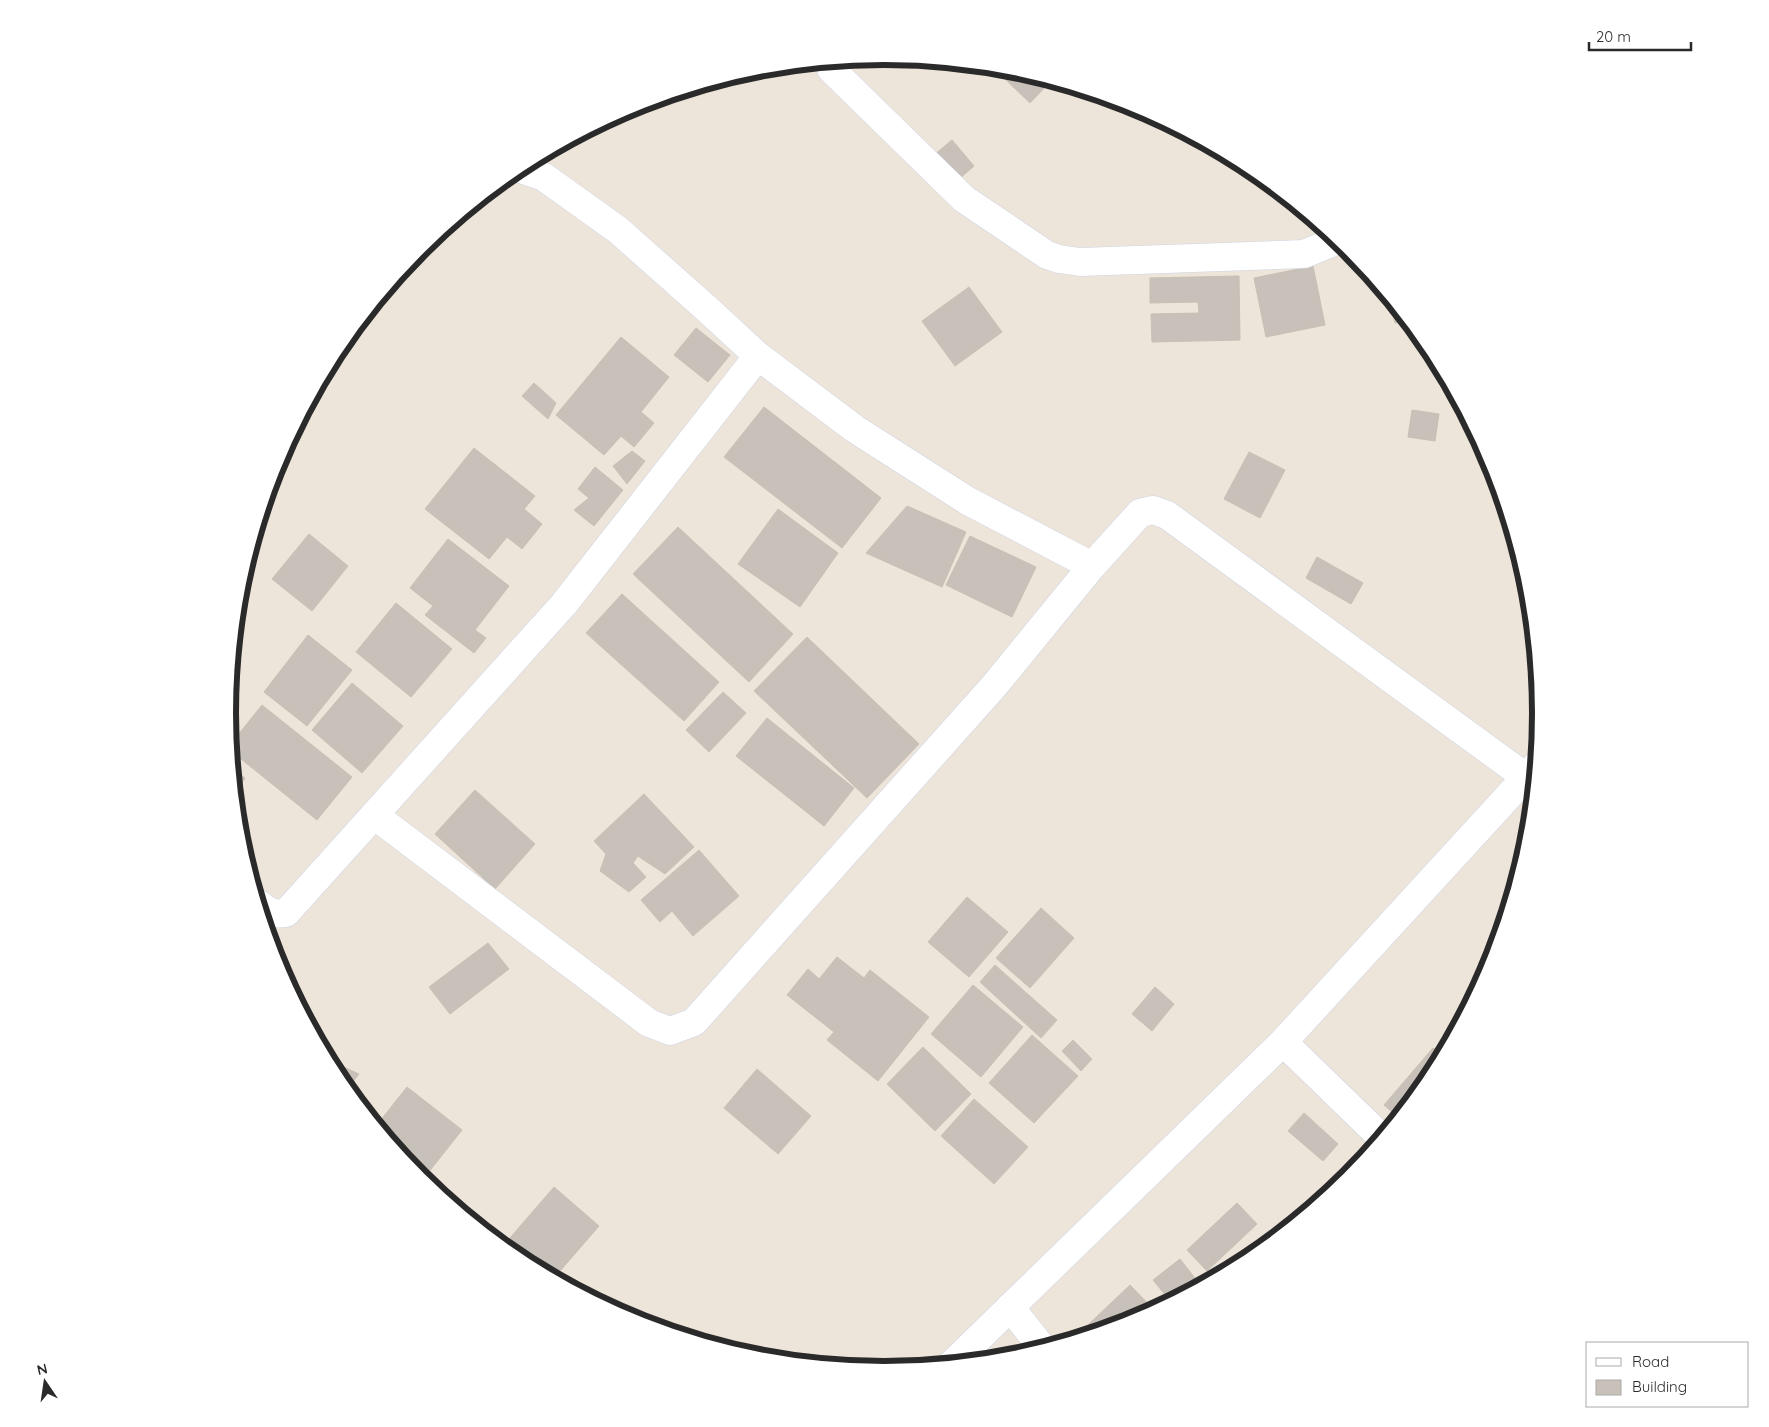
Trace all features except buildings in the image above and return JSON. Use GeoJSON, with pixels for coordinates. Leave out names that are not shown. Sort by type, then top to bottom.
{"type":"FeatureCollection","features":[{"type":"Feature","properties":{"kind":"street"},"geometry":{"type":"LineString","coordinates":[[831,67],[964,199],[1046,255],[1080,262],[1304,254],[1330,243]]}},
{"type":"Feature","properties":{"kind":"street"},"geometry":{"type":"LineString","coordinates":[[528,171],[544,177],[618,230],[758,356],[855,429],[968,501],[1092,566]]}},
{"type":"Feature","properties":{"kind":"street"},"geometry":{"type":"LineString","coordinates":[[267,911],[277,915],[286,913],[564,604],[758,356]]}},
{"type":"Feature","properties":{"kind":"street"},"geometry":{"type":"LineString","coordinates":[[374,815],[649,1023],[670,1031],[694,1022],[994,686],[1092,566],[1140,513],[1153,510],[1167,515],[1530,774]]}},
{"type":"Feature","properties":{"kind":"street"},"geometry":{"type":"LineString","coordinates":[[959,1357],[1283,1042],[1529,778]]}},
{"type":"Feature","properties":{"kind":"street"},"geometry":{"type":"LineString","coordinates":[[1283,1042],[1378,1134]]}},
{"type":"Feature","properties":{"kind":"street"},"geometry":{"type":"LineString","coordinates":[[1010,1307],[1039,1343]]}}]}
